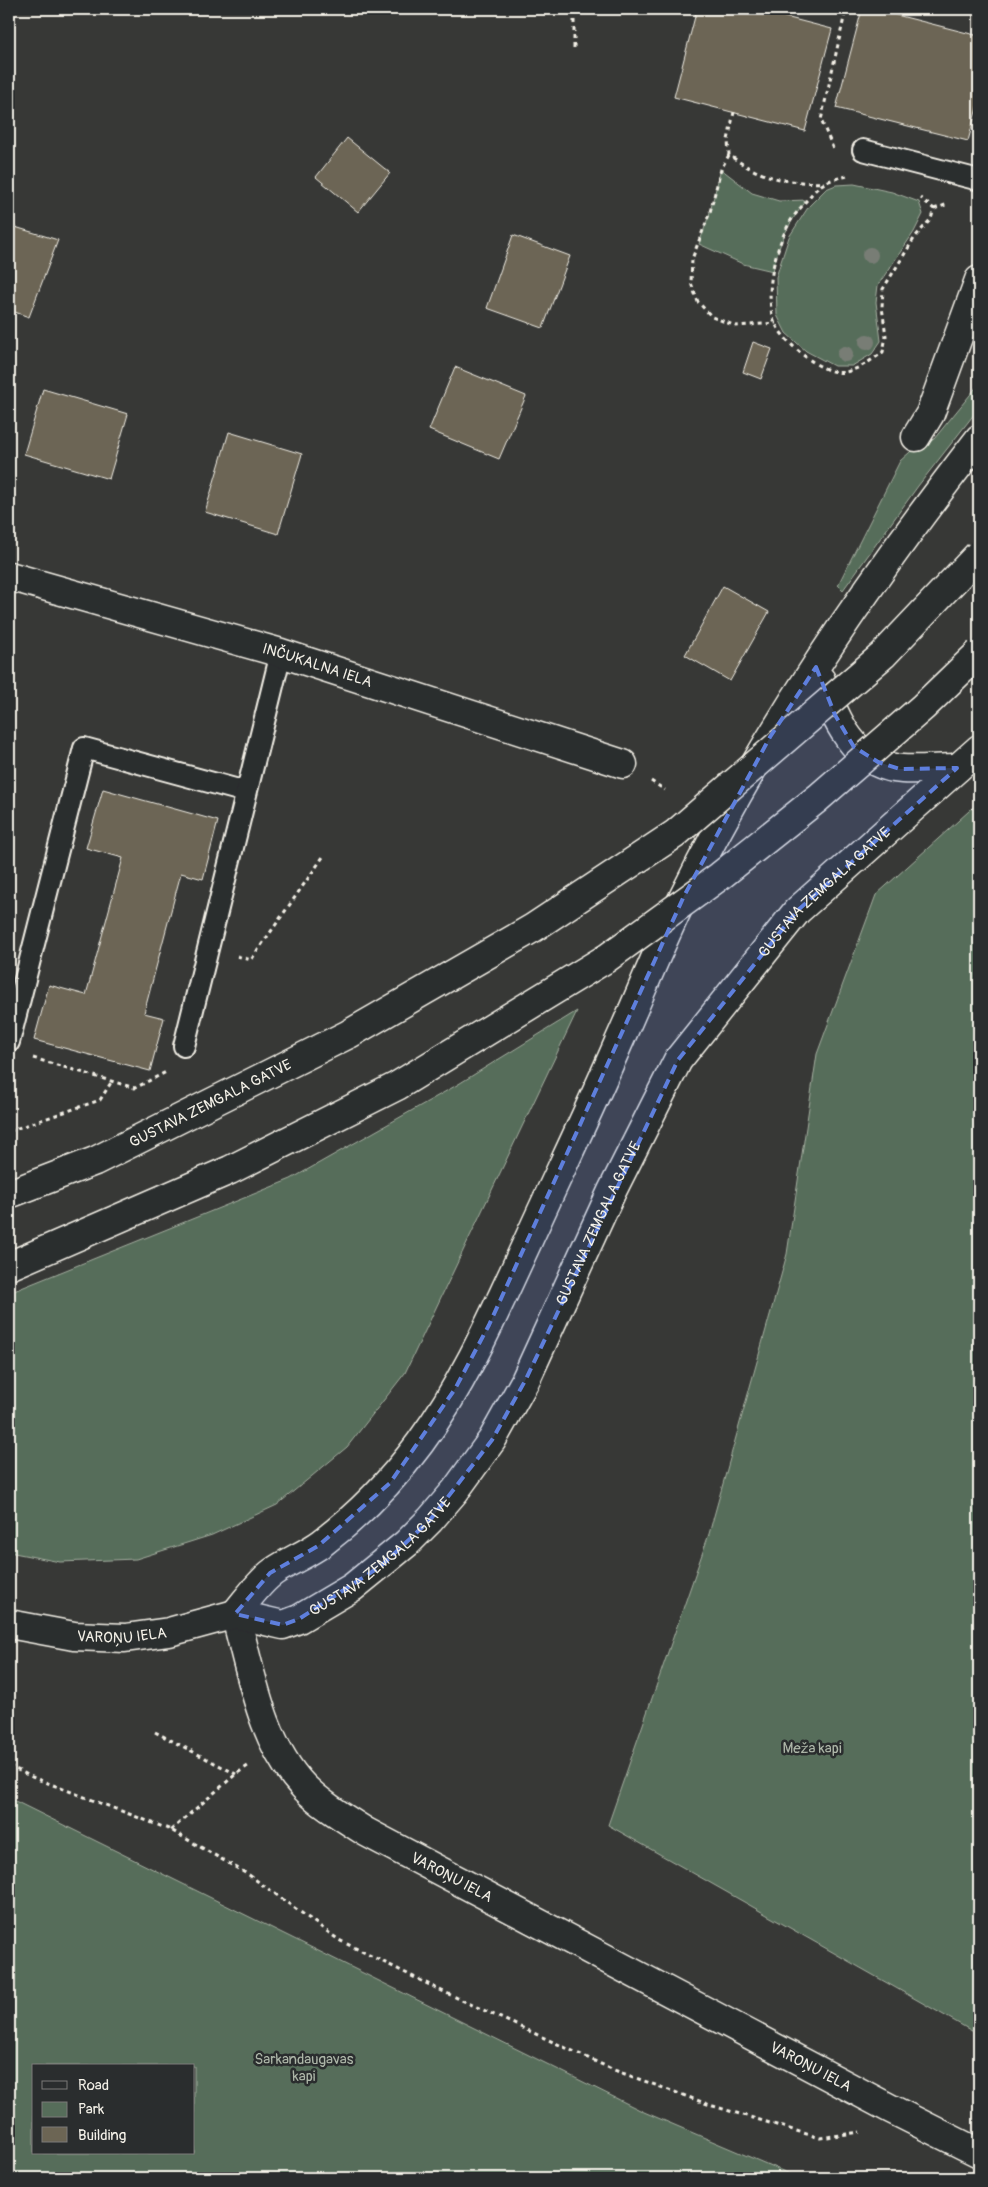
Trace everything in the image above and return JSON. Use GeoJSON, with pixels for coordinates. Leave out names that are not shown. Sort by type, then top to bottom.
{"type":"FeatureCollection","features":[{"type":"Feature","properties":{"kind":"street"},"geometry":{"type":"LineString","coordinates":[[916,437],[930,414],[979,280]]}},
{"type":"Feature","properties":{"kind":"street"},"geometry":{"type":"LineString","coordinates":[[236,1614],[270,1573],[318,1546],[357,1515],[383,1489],[422,1441],[455,1389],[489,1325],[602,1081],[684,896],[770,737],[895,552],[979,439]]}},
{"type":"Feature","properties":{"kind":"street","name":"GUSTAVA ZEMGALA GATVE"},"geometry":{"type":"LineString","coordinates":[[9,1194],[95,1161],[349,1034],[533,928],[675,834],[875,661],[979,554]]}},
{"type":"Feature","properties":{"kind":"street","name":"INČUKALNA IELA"},"geometry":{"type":"LineString","coordinates":[[9,576],[281,653],[623,764]]}},
{"type":"Feature","properties":{"kind":"street"},"geometry":{"type":"LineString","coordinates":[[9,1266],[230,1170],[388,1090],[607,958],[720,876],[818,798],[923,707],[979,653]]}},
{"type":"Feature","properties":{"kind":"street"},"geometry":{"type":"LineString","coordinates":[[816,667],[835,716],[854,747],[878,762],[900,769],[957,768]]}},
{"type":"Feature","properties":{"kind":"street","name":"GUSTAVA ZEMGALA GATVE"},"geometry":{"type":"LineString","coordinates":[[236,1614],[283,1625],[299,1620],[353,1587],[381,1566],[430,1520],[455,1491],[492,1440],[525,1381],[612,1191],[678,1060],[797,911],[979,749]]}},
{"type":"Feature","properties":{"kind":"street","name":"VAROŅU IELA"},"geometry":{"type":"LineString","coordinates":[[9,1624],[74,1636],[125,1638],[170,1632],[236,1614],[270,1737],[304,1786],[330,1810],[366,1832],[891,2109],[979,2153]]}},
{"type":"Feature","properties":{"kind":"lane"},"geometry":{"type":"LineString","coordinates":[[863,150],[979,180]]}},
{"type":"Feature","properties":{"kind":"lane"},"geometry":{"type":"LineString","coordinates":[[184,1046],[281,653]]}},
{"type":"Feature","properties":{"kind":"lane"},"geometry":{"type":"LineString","coordinates":[[9,1042],[84,748],[246,792]]}},
{"type":"Feature","properties":{"kind":"path"},"geometry":{"type":"LineString","coordinates":[[574,9],[574,48]]}},
{"type":"Feature","properties":{"kind":"path"},"geometry":{"type":"LineString","coordinates":[[838,154],[829,141],[821,120],[846,9]]}},
{"type":"Feature","properties":{"kind":"path"},"geometry":{"type":"LineString","coordinates":[[734,112],[728,140],[728,155],[721,169],[710,212],[692,259],[691,284],[698,302],[712,317],[736,326],[776,324]]}},
{"type":"Feature","properties":{"kind":"path"},"geometry":{"type":"LineString","coordinates":[[728,155],[762,176],[790,182],[824,183],[850,175],[850,170]]}},
{"type":"Feature","properties":{"kind":"path"},"geometry":{"type":"LineString","coordinates":[[824,183],[810,196],[790,221],[778,250],[770,285],[772,316],[783,337],[802,355],[822,368],[845,373],[870,362],[883,352],[886,336],[882,307],[883,289],[914,237],[931,219],[934,209],[915,194]]}},
{"type":"Feature","properties":{"kind":"path"},"geometry":{"type":"LineString","coordinates":[[208,949],[252,960],[323,857]]}},
{"type":"Feature","properties":{"kind":"path"},"geometry":{"type":"LineString","coordinates":[[28,1056],[135,1088],[173,1068],[184,1046]]}},
{"type":"Feature","properties":{"kind":"path"},"geometry":{"type":"LineString","coordinates":[[9,1131],[100,1100],[112,1081]]}},
{"type":"Feature","properties":{"kind":"path"},"geometry":{"type":"LineString","coordinates":[[155,1732],[236,1774]]}},
{"type":"Feature","properties":{"kind":"path"},"geometry":{"type":"LineString","coordinates":[[172,1830],[236,1774],[276,1748]]}},
{"type":"Feature","properties":{"kind":"path"},"geometry":{"type":"LineString","coordinates":[[9,1766],[32,1777],[172,1830],[249,1875],[339,1940],[442,1991],[614,2070],[713,2106],[820,2138],[860,2132],[891,2109]]}},
{"type":"Feature","properties":{"kind":"highlighted area"},"geometry":{"type":"Polygon","coordinates":[[[816,667],[835,715],[854,747],[878,762],[900,769],[957,768],[797,911],[678,1060],[525,1381],[492,1440],[430,1520],[381,1566],[299,1619],[283,1625],[235,1614],[270,1573],[318,1546],[390,1483],[455,1389],[489,1325],[684,896],[770,737],[816,667]]]}},
{"type":"Feature","properties":{"kind":"green space"},"geometry":{"type":"Polygon","coordinates":[[[721,169],[752,193],[779,201],[807,200],[785,233],[773,271],[743,264],[699,244],[710,212],[721,169]]]}},
{"type":"Feature","properties":{"kind":"green space"},"geometry":{"type":"Polygon","coordinates":[[[854,184],[892,192],[919,202],[923,214],[914,232],[878,285],[876,302],[881,341],[872,354],[852,366],[834,366],[806,351],[786,333],[777,315],[776,277],[789,237],[809,206],[826,189],[836,185],[854,184]]]}},
{"type":"Feature","properties":{"kind":"green space"},"geometry":{"type":"Polygon","coordinates":[[[979,384],[979,408],[918,486],[843,590],[838,585],[900,461],[910,452],[934,439],[979,384]]]}},
{"type":"Feature","properties":{"kind":"green space","name":"Meža kapi"},"geometry":{"type":"Polygon","coordinates":[[[979,802],[979,2035],[608,1825],[709,1534],[787,1254],[817,1054],[876,895],[979,802]]]}},
{"type":"Feature","properties":{"kind":"green space"},"geometry":{"type":"Polygon","coordinates":[[[577,1011],[405,1373],[347,1447],[277,1505],[212,1535],[136,1559],[60,1562],[9,1552],[9,1293],[291,1179],[457,1085],[577,1011]]]}},
{"type":"Feature","properties":{"kind":"green space","name":"Sarkandaugavas kapi"},"geometry":{"type":"Polygon","coordinates":[[[9,1798],[644,2112],[799,2178],[9,2178],[9,1798]]]}},
{"type":"Feature","properties":{"kind":"building"},"geometry":{"type":"Polygon","coordinates":[[[697,9],[754,9],[832,29],[805,131],[674,97],[697,9]]]}},
{"type":"Feature","properties":{"kind":"building"},"geometry":{"type":"Polygon","coordinates":[[[862,9],[873,9],[979,36],[979,100],[968,141],[836,108],[862,9]]]}},
{"type":"Feature","properties":{"kind":"building"},"geometry":{"type":"Polygon","coordinates":[[[347,138],[390,173],[358,212],[316,177],[347,138]]]}},
{"type":"Feature","properties":{"kind":"building"},"geometry":{"type":"Polygon","coordinates":[[[15,227],[58,240],[29,317],[9,310],[9,243],[15,227]]]}},
{"type":"Feature","properties":{"kind":"building"},"geometry":{"type":"Polygon","coordinates":[[[513,235],[570,256],[543,328],[487,308],[513,235]]]}},
{"type":"Feature","properties":{"kind":"building"},"geometry":{"type":"Polygon","coordinates":[[[753,342],[772,349],[761,379],[743,372],[753,342]]]}},
{"type":"Feature","properties":{"kind":"building"},"geometry":{"type":"Polygon","coordinates":[[[455,367],[526,396],[499,459],[429,430],[455,367]]]}},
{"type":"Feature","properties":{"kind":"building"},"geometry":{"type":"Polygon","coordinates":[[[43,389],[128,414],[109,479],[24,454],[43,389]]]}},
{"type":"Feature","properties":{"kind":"building"},"geometry":{"type":"Polygon","coordinates":[[[229,432],[302,454],[278,534],[205,512],[229,432]]]}},
{"type":"Feature","properties":{"kind":"building"},"geometry":{"type":"Polygon","coordinates":[[[723,586],[769,612],[730,681],[685,655],[723,586]]]}},
{"type":"Feature","properties":{"kind":"building"},"geometry":{"type":"Polygon","coordinates":[[[103,789],[218,821],[203,879],[181,873],[144,1013],[164,1018],[150,1071],[34,1040],[49,985],[86,995],[123,858],[86,848],[103,789]]]}}]}
